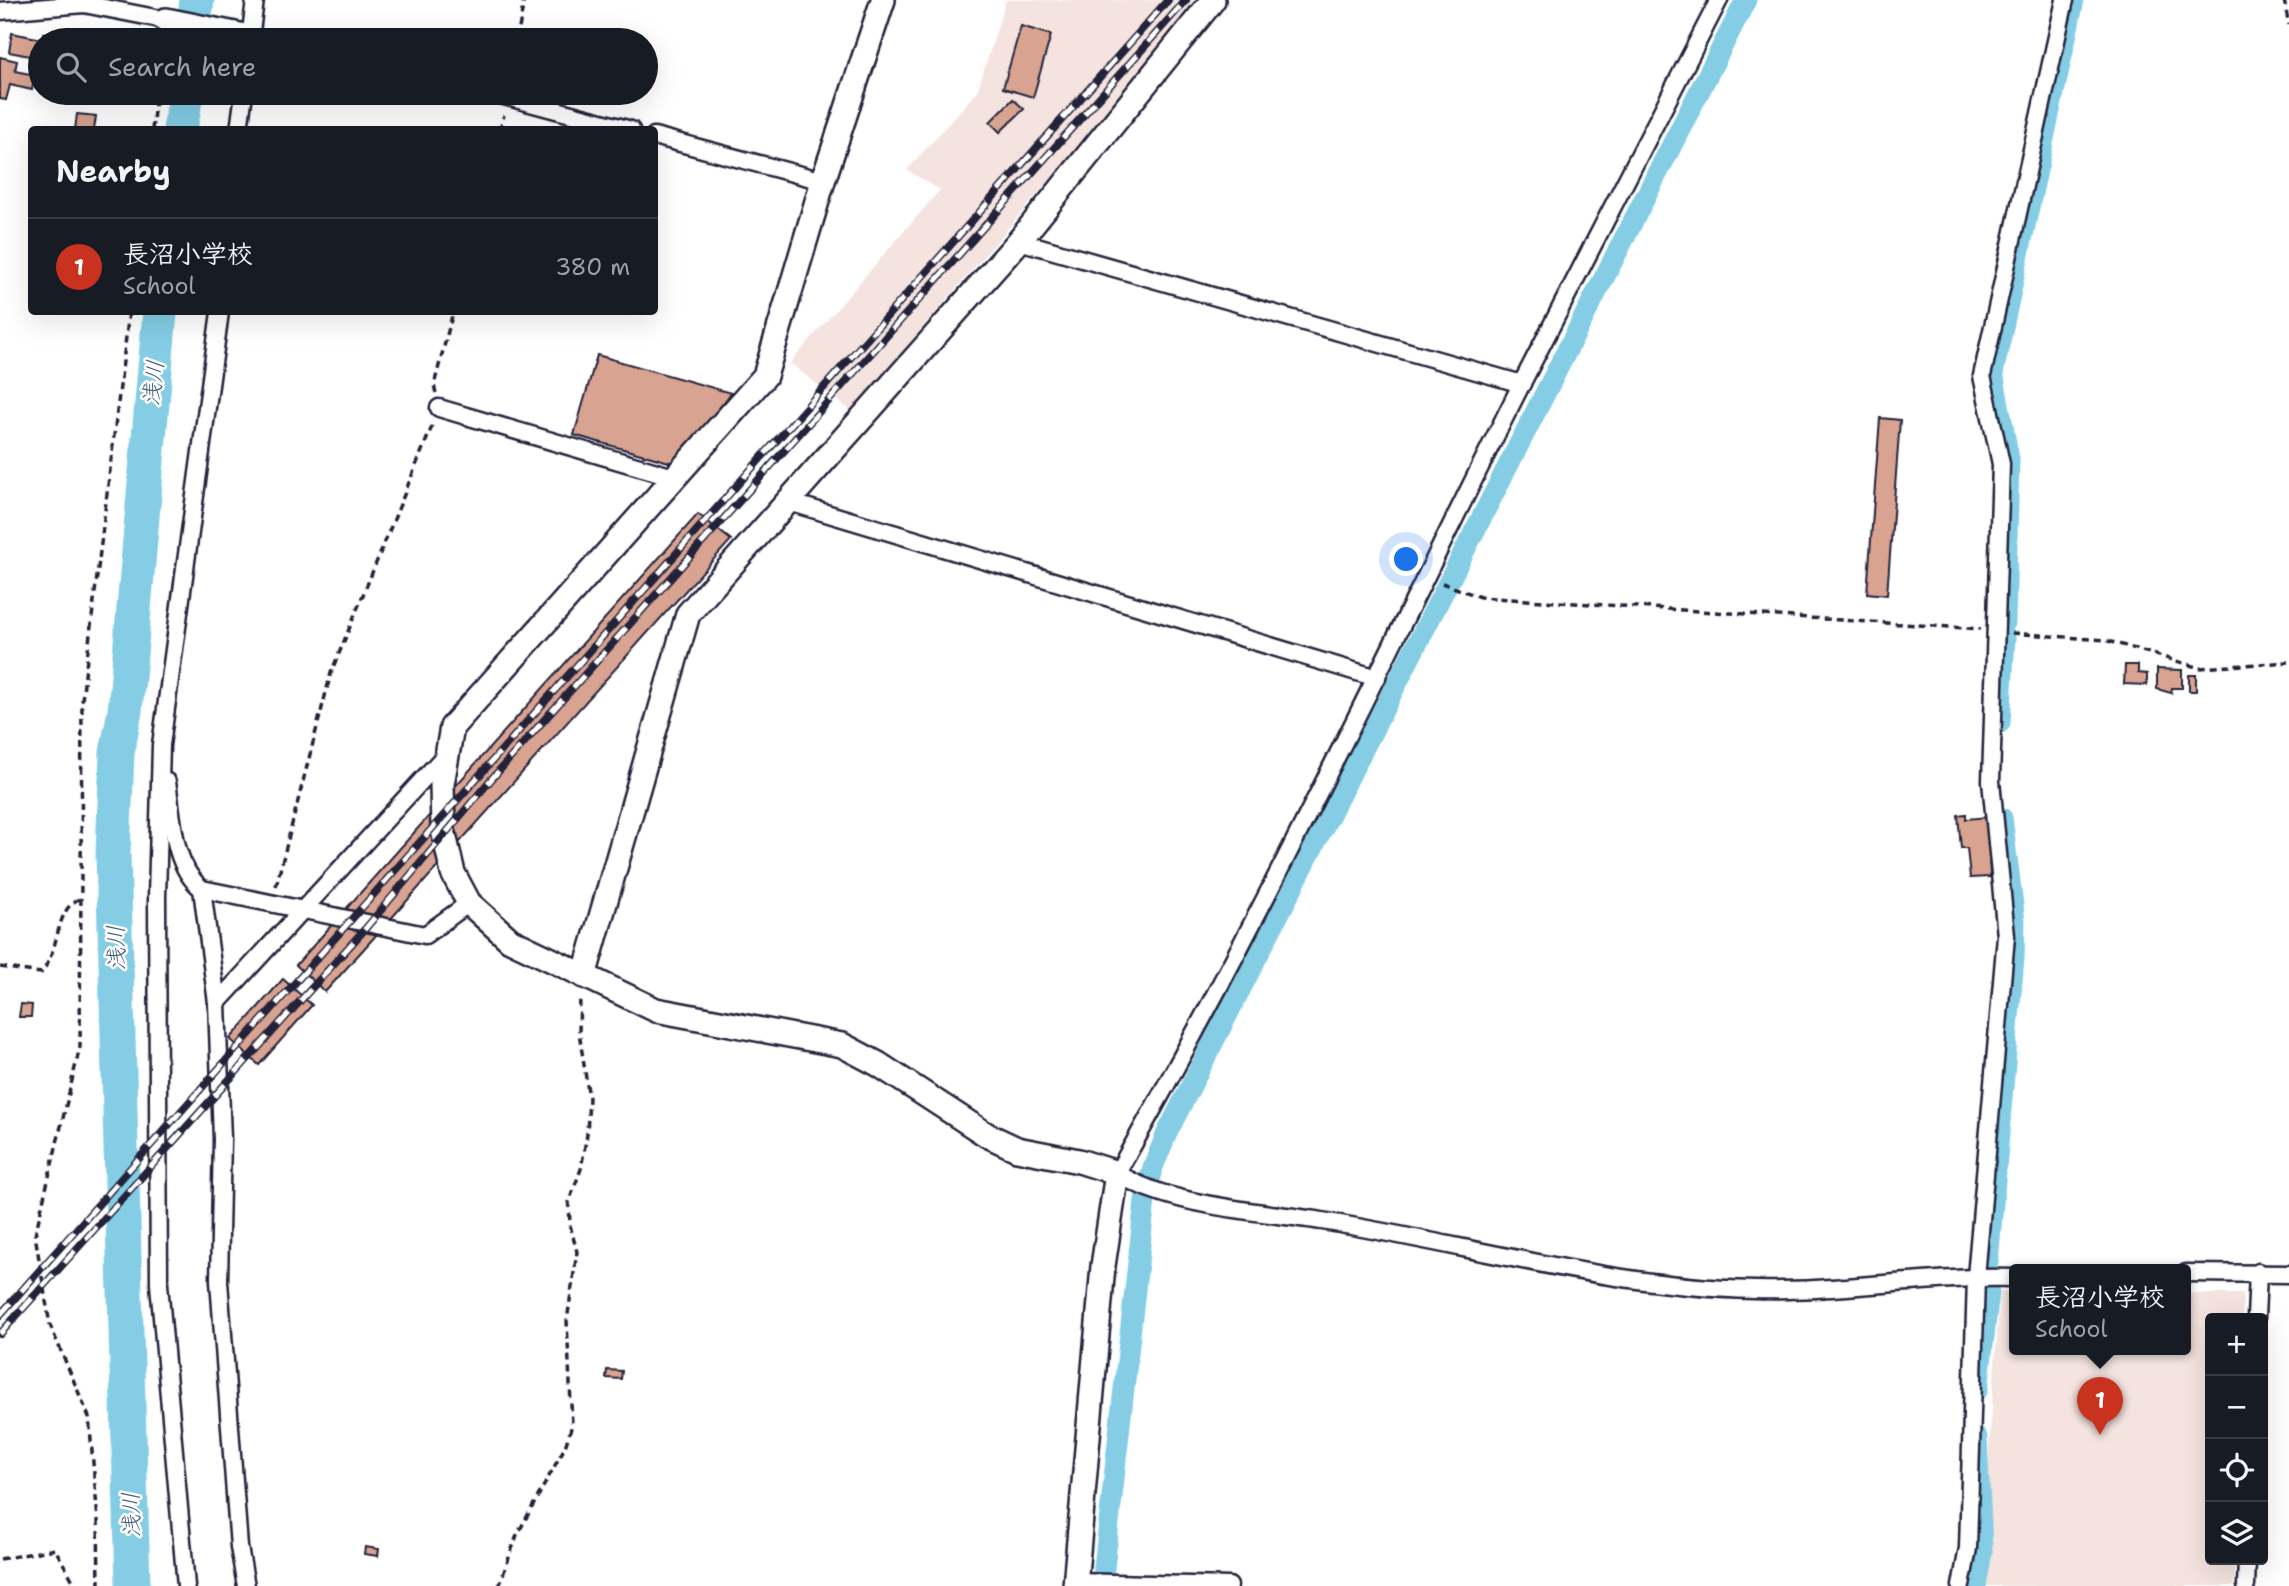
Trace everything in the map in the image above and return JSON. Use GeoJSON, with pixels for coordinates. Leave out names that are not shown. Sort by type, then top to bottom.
{"type":"FeatureCollection","features":[{"type":"Feature","properties":{"kind":"street"},"geometry":{"type":"LineString","coordinates":[[254,28],[255,0]]}},
{"type":"Feature","properties":{"kind":"street"},"geometry":{"type":"LineString","coordinates":[[883,0],[823,181],[765,376],[677,478],[452,727],[442,784],[443,830],[453,873],[469,903],[510,940],[656,1010],[842,1045],[878,1064],[987,1135],[1017,1149],[1079,1161],[1160,1192],[1254,1212],[1382,1232],[1634,1282],[1756,1290],[1976,1277],[2009,1278]]}},
{"type":"Feature","properties":{"kind":"street"},"geometry":{"type":"LineString","coordinates":[[584,976],[688,614],[1019,241],[1213,0]]}},
{"type":"Feature","properties":{"kind":"street"},"geometry":{"type":"LineString","coordinates":[[1229,1586],[1079,1584],[1103,1266],[1127,1179],[1181,1062],[1377,678],[1522,384],[1720,0]]}},
{"type":"Feature","properties":{"kind":"street"},"geometry":{"type":"LineString","coordinates":[[1961,1586],[1968,1548],[1976,1277],[2006,936],[1991,781],[2001,464],[1982,376],[2064,0]]}},
{"type":"Feature","properties":{"kind":"street"},"geometry":{"type":"LineString","coordinates":[[0,11],[84,4],[205,28]]}},
{"type":"Feature","properties":{"kind":"street"},"geometry":{"type":"LineString","coordinates":[[240,126],[242,105]]}},
{"type":"Feature","properties":{"kind":"street"},"geometry":{"type":"LineString","coordinates":[[538,105],[616,126]]}},
{"type":"Feature","properties":{"kind":"street"},"geometry":{"type":"LineString","coordinates":[[658,137],[823,181]]}},
{"type":"Feature","properties":{"kind":"street"},"geometry":{"type":"LineString","coordinates":[[1019,241],[1522,384]]}},
{"type":"Feature","properties":{"kind":"street"},"geometry":{"type":"LineString","coordinates":[[186,1586],[159,1284],[157,898],[161,745],[220,315]]}},
{"type":"Feature","properties":{"kind":"street"},"geometry":{"type":"LineString","coordinates":[[439,408],[677,478]]}},
{"type":"Feature","properties":{"kind":"street"},"geometry":{"type":"LineString","coordinates":[[789,502],[1377,678]]}},
{"type":"Feature","properties":{"kind":"street"},"geometry":{"type":"LineString","coordinates":[[161,745],[178,851],[189,878],[202,889],[272,901],[304,911],[425,935],[469,903]]}},
{"type":"Feature","properties":{"kind":"street"},"geometry":{"type":"LineString","coordinates":[[217,1003],[448,752]]}},
{"type":"Feature","properties":{"kind":"street"},"geometry":{"type":"LineString","coordinates":[[202,889],[217,1003],[222,1139],[219,1281],[239,1548],[246,1586]]}},
{"type":"Feature","properties":{"kind":"street"},"geometry":{"type":"LineString","coordinates":[[2256,1313],[2258,1272]]}},
{"type":"Feature","properties":{"kind":"street"},"geometry":{"type":"LineString","coordinates":[[2191,1273],[2289,1274]]}},
{"type":"Feature","properties":{"kind":"street"},"geometry":{"type":"LineString","coordinates":[[2246,1565],[2246,1586]]}},
{"type":"Feature","properties":{"kind":"path"},"geometry":{"type":"LineString","coordinates":[[519,28],[524,0]]}},
{"type":"Feature","properties":{"kind":"path"},"geometry":{"type":"LineString","coordinates":[[2284,0],[2289,25]]}},
{"type":"Feature","properties":{"kind":"path"},"geometry":{"type":"LineString","coordinates":[[152,126],[155,105]]}},
{"type":"Feature","properties":{"kind":"path"},"geometry":{"type":"LineString","coordinates":[[99,1586],[98,1520],[89,1417],[50,1325],[35,1235],[80,1047],[82,700],[129,315]]}},
{"type":"Feature","properties":{"kind":"path"},"geometry":{"type":"LineString","coordinates":[[272,901],[331,673],[439,408],[434,384],[452,315]]}},
{"type":"Feature","properties":{"kind":"path"},"geometry":{"type":"LineString","coordinates":[[1438,582],[1480,597],[1995,630],[2025,635],[2105,640],[2200,668],[2289,662]]}},
{"type":"Feature","properties":{"kind":"path"},"geometry":{"type":"LineString","coordinates":[[0,967],[41,973],[52,960],[64,911],[69,903],[79,899]]}},
{"type":"Feature","properties":{"kind":"path"},"geometry":{"type":"LineString","coordinates":[[499,1586],[517,1535],[565,1447],[572,1425],[567,1321],[577,1252],[570,1225],[569,1202],[581,1169],[587,1134],[589,1098],[578,1004],[584,976]]}},
{"type":"Feature","properties":{"kind":"path"},"geometry":{"type":"LineString","coordinates":[[0,1559],[55,1549],[67,1565],[76,1586]]}},
{"type":"Feature","properties":{"kind":"shaded area"},"geometry":{"type":"Polygon","coordinates":[[[1006,0],[1204,0],[851,411],[790,363],[940,190],[907,170],[977,92],[1006,0]]]}},
{"type":"Feature","properties":{"kind":"shaded area"},"geometry":{"type":"Polygon","coordinates":[[[2000,1292],[2009,1293],[2009,1355],[2191,1355],[2191,1294],[2243,1294],[2242,1313],[2205,1313],[2205,1565],[2235,1565],[2234,1586],[1976,1586],[1982,1551],[2000,1292]]]}},
{"type":"Feature","properties":{"kind":"building"},"geometry":{"type":"Polygon","coordinates":[[[1021,26],[1051,35],[1033,97],[1003,88],[1021,26]]]}},
{"type":"Feature","properties":{"kind":"building"},"geometry":{"type":"Polygon","coordinates":[[[12,33],[28,36],[28,56],[9,52],[12,33]]]}},
{"type":"Feature","properties":{"kind":"building"},"geometry":{"type":"Polygon","coordinates":[[[0,57],[17,61],[15,71],[28,74],[28,89],[10,85],[6,100],[0,99],[0,57]]]}},
{"type":"Feature","properties":{"kind":"building"},"geometry":{"type":"Polygon","coordinates":[[[1013,99],[1024,109],[1000,132],[990,122],[1013,99]]]}},
{"type":"Feature","properties":{"kind":"building"},"geometry":{"type":"Polygon","coordinates":[[[77,114],[96,116],[95,126],[76,126],[77,114]]]}},
{"type":"Feature","properties":{"kind":"building"},"geometry":{"type":"Polygon","coordinates":[[[597,355],[731,393],[676,464],[574,435],[597,355]]]}},
{"type":"Feature","properties":{"kind":"building"},"geometry":{"type":"Polygon","coordinates":[[[1880,418],[1900,420],[1887,595],[1867,593],[1880,418]]]}},
{"type":"Feature","properties":{"kind":"building"},"geometry":{"type":"Polygon","coordinates":[[[698,514],[731,540],[325,992],[296,965],[698,514]]]}},
{"type":"Feature","properties":{"kind":"building"},"geometry":{"type":"Polygon","coordinates":[[[2125,665],[2138,665],[2138,673],[2147,674],[2147,685],[2124,684],[2125,665]]]}},
{"type":"Feature","properties":{"kind":"building"},"geometry":{"type":"Polygon","coordinates":[[[2157,669],[2182,670],[2182,688],[2172,688],[2171,693],[2157,689],[2157,669]]]}},
{"type":"Feature","properties":{"kind":"building"},"geometry":{"type":"Polygon","coordinates":[[[2189,675],[2196,675],[2196,691],[2189,691],[2189,675]]]}},
{"type":"Feature","properties":{"kind":"building"},"geometry":{"type":"Polygon","coordinates":[[[1966,814],[1966,819],[1988,817],[1990,877],[1970,878],[1967,848],[1961,848],[1958,815],[1966,814]]]}},
{"type":"Feature","properties":{"kind":"building"},"geometry":{"type":"Polygon","coordinates":[[[283,979],[312,1005],[259,1065],[230,1039],[283,979]]]}},
{"type":"Feature","properties":{"kind":"building"},"geometry":{"type":"Polygon","coordinates":[[[21,1004],[32,1005],[31,1017],[19,1017],[21,1004]]]}},
{"type":"Feature","properties":{"kind":"building"},"geometry":{"type":"Polygon","coordinates":[[[607,1370],[622,1371],[621,1379],[606,1378],[607,1370]]]}},
{"type":"Feature","properties":{"kind":"building"},"geometry":{"type":"Polygon","coordinates":[[[365,1547],[379,1549],[378,1556],[364,1554],[365,1547]]]}},
{"type":"Feature","properties":{"kind":"waterway","name":"浅川"},"geometry":{"type":"LineString","coordinates":[[194,28],[197,0]]}},
{"type":"Feature","properties":{"kind":"waterway"},"geometry":{"type":"LineString","coordinates":[[1102,1586],[1145,1200],[1153,1167],[1167,1133],[1746,0]]}},
{"type":"Feature","properties":{"kind":"waterway"},"geometry":{"type":"LineString","coordinates":[[2005,623],[2009,459],[1993,373],[2074,0]]}},
{"type":"Feature","properties":{"kind":"waterway","name":"浅川"},"geometry":{"type":"LineString","coordinates":[[181,126],[184,105]]}},
{"type":"Feature","properties":{"kind":"waterway","name":"浅川"},"geometry":{"type":"LineString","coordinates":[[133,1586],[113,854],[117,753],[125,711],[160,315]]}},
{"type":"Feature","properties":{"kind":"waterway"},"geometry":{"type":"LineString","coordinates":[[2000,723],[2005,637]]}},
{"type":"Feature","properties":{"kind":"waterway"},"geometry":{"type":"LineString","coordinates":[[1988,1262],[2014,958],[2015,921],[2002,818]]}},
{"type":"Feature","properties":{"kind":"waterway"},"geometry":{"type":"LineString","coordinates":[[1978,1389],[1989,1292]]}},
{"type":"Feature","properties":{"kind":"waterway"},"geometry":{"type":"LineString","coordinates":[[1976,1586],[1982,1551],[1977,1438]]}},
{"type":"Feature","properties":{"kind":"railway"},"geometry":{"type":"LineString","coordinates":[[0,1315],[1168,0]]}},
{"type":"Feature","properties":{"kind":"railway"},"geometry":{"type":"LineString","coordinates":[[0,1334],[365,929],[488,783],[1186,0]]}},
{"type":"Feature","properties":{"kind":"place","name":"長沼小学校"},"geometry":{"type":"Point","coordinates":[2100,1435]}}]}
